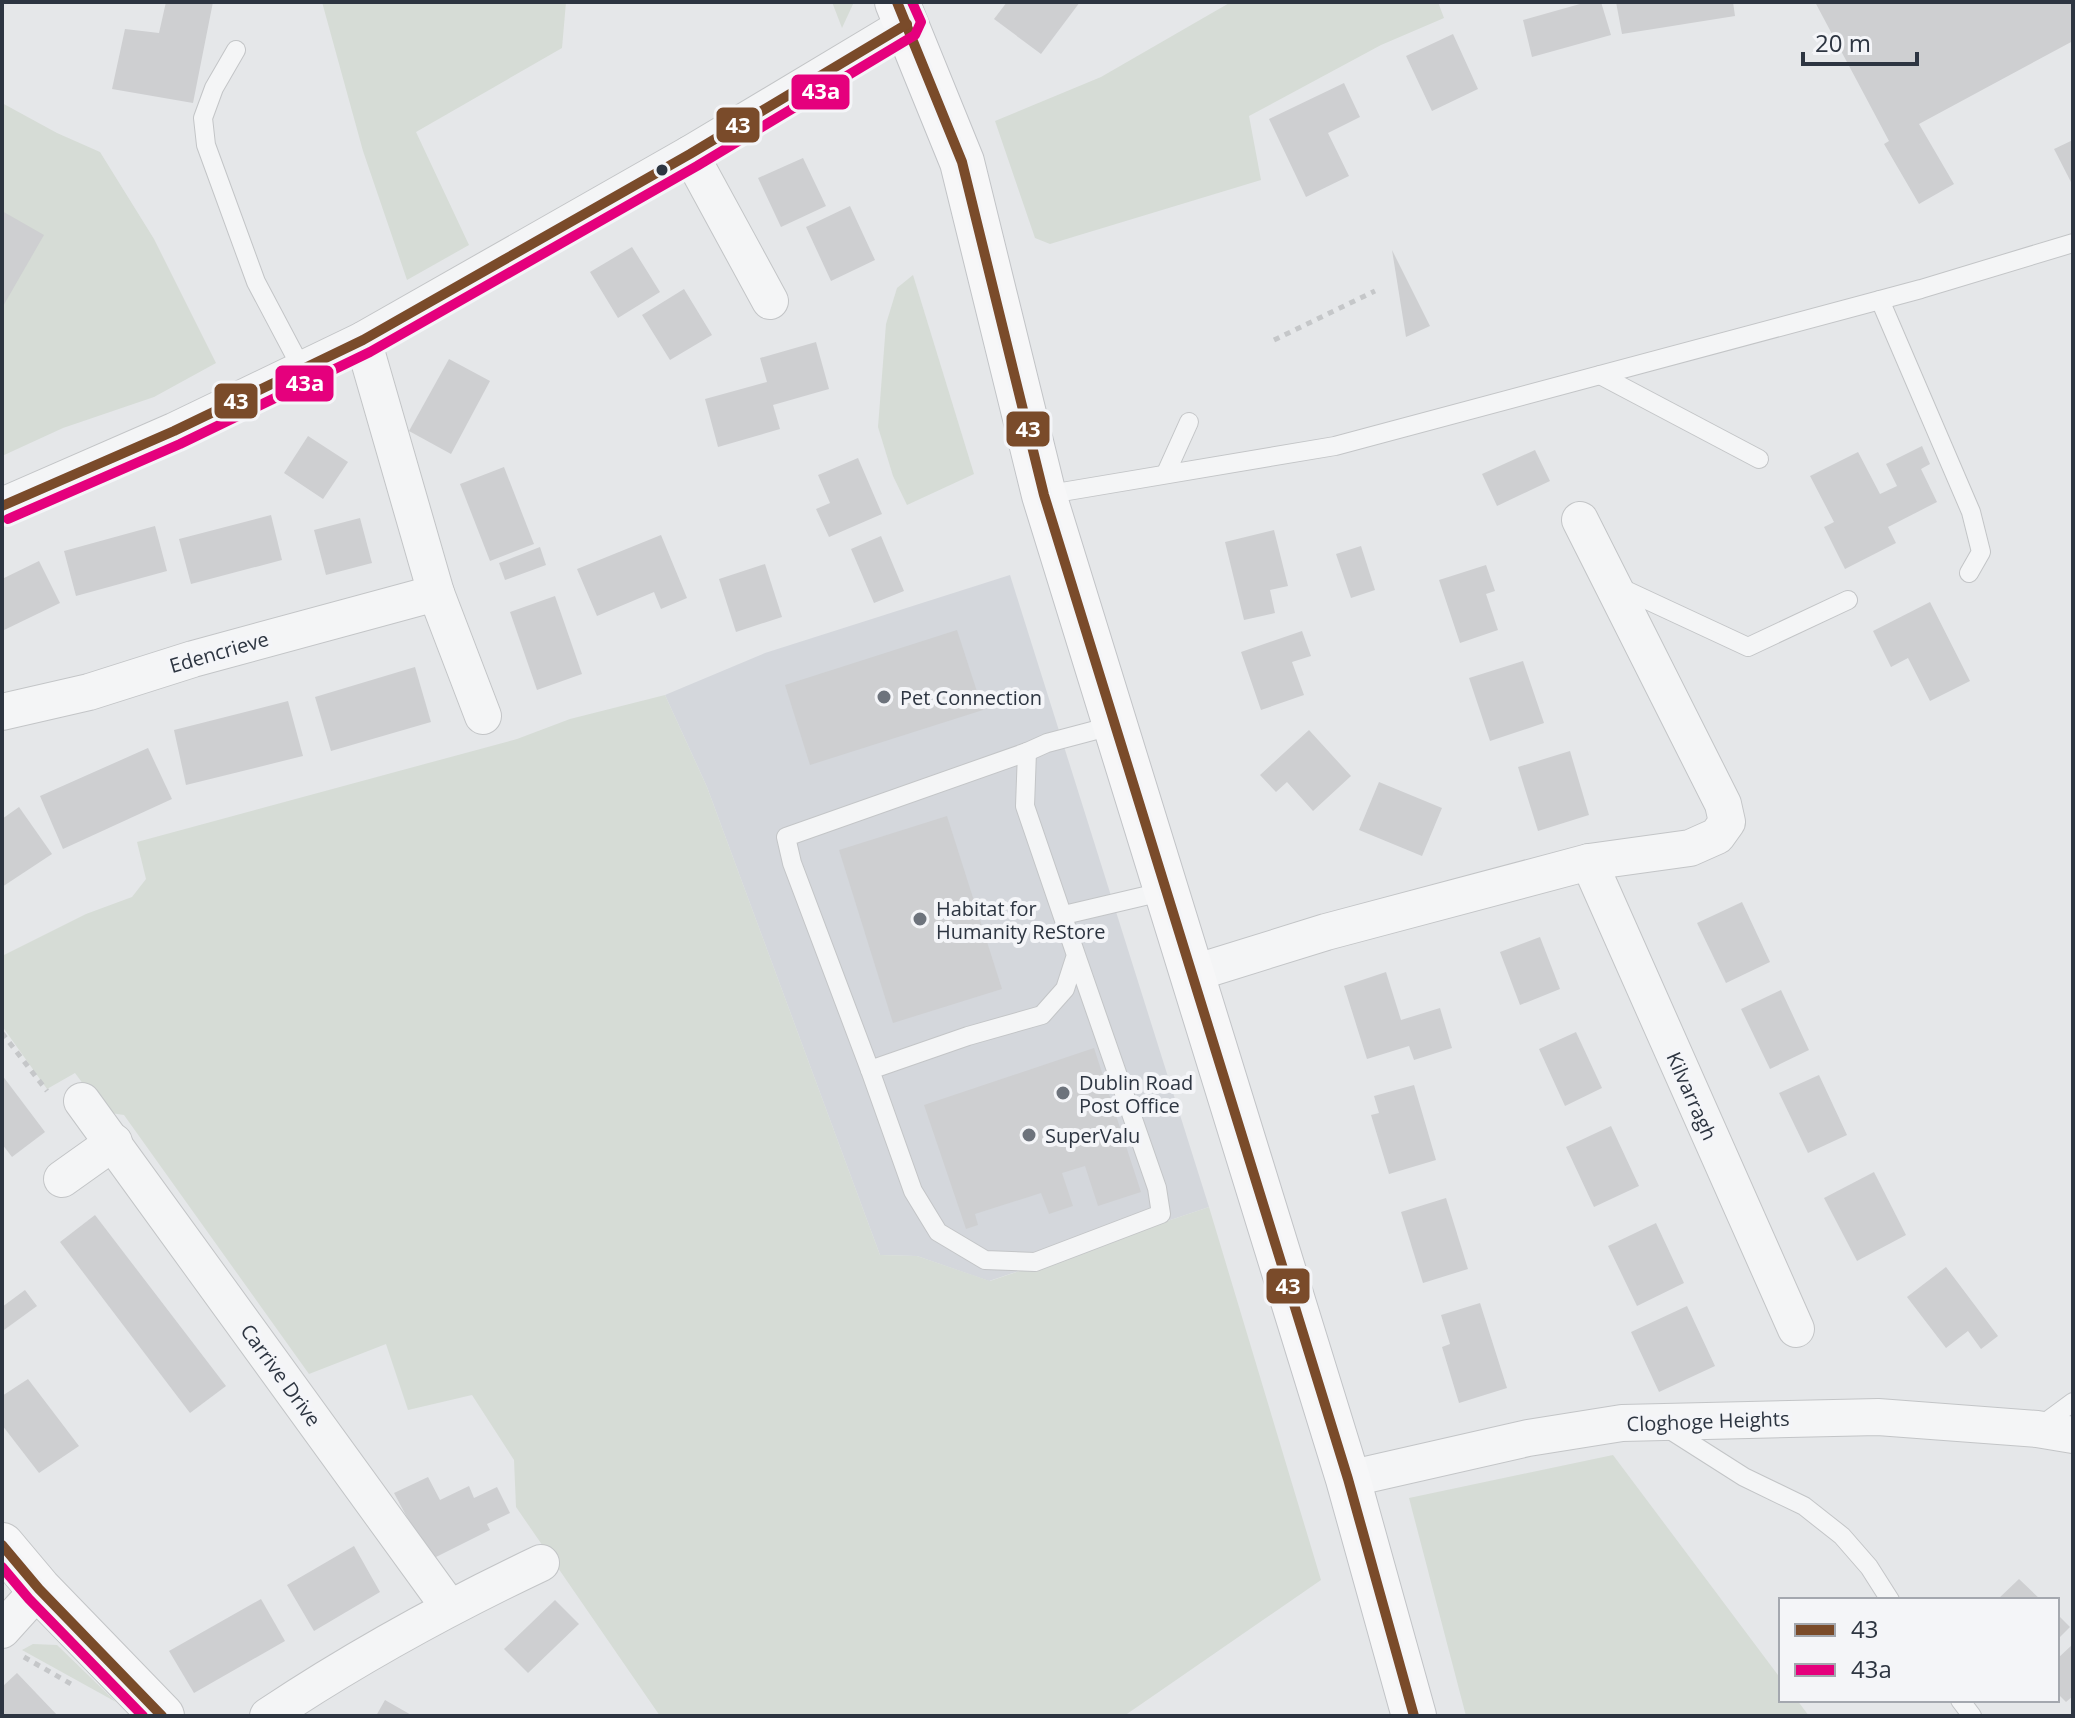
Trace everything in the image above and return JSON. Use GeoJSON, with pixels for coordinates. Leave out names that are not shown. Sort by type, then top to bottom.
{"type":"FeatureCollection","features":[{"type":"Feature","properties":{"kind":"main road"},"geometry":{"type":"LineString","coordinates":[[902,13],[962,162],[1044,495],[1348,1479],[1414,1716]]}},
{"type":"Feature","properties":{"kind":"main road"},"geometry":{"type":"LineString","coordinates":[[2,1545],[39,1589],[162,1716]]}},
{"type":"Feature","properties":{"kind":"street"},"geometry":{"type":"LineString","coordinates":[[2,506],[174,431],[363,340],[690,154],[902,13]]}},
{"type":"Feature","properties":{"kind":"street"},"geometry":{"type":"LineString","coordinates":[[690,154],[770,301]]}},
{"type":"Feature","properties":{"kind":"street"},"geometry":{"type":"LineString","coordinates":[[363,340],[436,593],[483,716]]}},
{"type":"Feature","properties":{"kind":"street"},"geometry":{"type":"LineString","coordinates":[[1191,974],[1326,932],[1589,862],[1690,848],[1717,836],[1727,822],[1723,804],[1580,520]]}},
{"type":"Feature","properties":{"kind":"street","name":"Edencrieve"},"geometry":{"type":"LineString","coordinates":[[2,712],[89,692],[193,659],[436,593]]}},
{"type":"Feature","properties":{"kind":"street","name":"Kilvarragh"},"geometry":{"type":"LineString","coordinates":[[1589,862],[1796,1329]]}},
{"type":"Feature","properties":{"kind":"street","name":"Carrive Drive"},"geometry":{"type":"LineString","coordinates":[[82,1101],[449,1607]]}},
{"type":"Feature","properties":{"kind":"street"},"geometry":{"type":"LineString","coordinates":[[62,1179],[114,1142]]}},
{"type":"Feature","properties":{"kind":"street","name":"Cloghoge Heights"},"geometry":{"type":"LineString","coordinates":[[1348,1479],[1528,1438],[1622,1423],[1878,1417],[2037,1429],[2073,1435]]}},
{"type":"Feature","properties":{"kind":"street"},"geometry":{"type":"LineString","coordinates":[[268,1716],[337,1671],[449,1607],[541,1563]]}},
{"type":"Feature","properties":{"kind":"street"},"geometry":{"type":"LineString","coordinates":[[2,1630],[39,1589]]}},
{"type":"Feature","properties":{"kind":"lane"},"geometry":{"type":"LineString","coordinates":[[236,50],[214,88],[203,118],[206,145],[256,282],[302,369]]}},
{"type":"Feature","properties":{"kind":"lane"},"geometry":{"type":"LineString","coordinates":[[1044,495],[1335,446],[1880,300],[2073,243]]}},
{"type":"Feature","properties":{"kind":"lane"},"geometry":{"type":"LineString","coordinates":[[1880,300],[1971,512],[1981,552],[1969,573]]}},
{"type":"Feature","properties":{"kind":"lane"},"geometry":{"type":"LineString","coordinates":[[1600,375],[1759,459]]}},
{"type":"Feature","properties":{"kind":"lane"},"geometry":{"type":"LineString","coordinates":[[1166,473],[1189,422]]}},
{"type":"Feature","properties":{"kind":"lane"},"geometry":{"type":"LineString","coordinates":[[1613,584],[1748,647],[1848,600]]}},
{"type":"Feature","properties":{"kind":"lane"},"geometry":{"type":"LineString","coordinates":[[1027,752],[1025,806],[1157,1188],[1161,1214],[1035,1262],[985,1260],[938,1232],[913,1191],[792,863],[786,837],[1047,743],[1115,725]]}},
{"type":"Feature","properties":{"kind":"lane"},"geometry":{"type":"LineString","coordinates":[[1064,915],[1166,891]]}},
{"type":"Feature","properties":{"kind":"lane"},"geometry":{"type":"LineString","coordinates":[[870,1070],[968,1036],[1042,1015],[1065,989],[1076,955]]}},
{"type":"Feature","properties":{"kind":"lane"},"geometry":{"type":"LineString","coordinates":[[2037,1429],[2073,1402]]}},
{"type":"Feature","properties":{"kind":"lane"},"geometry":{"type":"LineString","coordinates":[[1657,1422],[1744,1477],[1804,1506],[1842,1536],[1869,1567],[1889,1598]]}},
{"type":"Feature","properties":{"kind":"path"},"geometry":{"type":"LineString","coordinates":[[1274,340],[1375,291]]}},
{"type":"Feature","properties":{"kind":"path"},"geometry":{"type":"LineString","coordinates":[[2,1033],[45,1091],[82,1101]]}},
{"type":"Feature","properties":{"kind":"shaded area"},"geometry":{"type":"Polygon","coordinates":[[[322,2],[566,2],[562,48],[416,132],[469,245],[407,280],[363,151],[322,2]]]}},
{"type":"Feature","properties":{"kind":"shaded area"},"geometry":{"type":"Polygon","coordinates":[[[832,2],[854,2],[842,28],[832,2]]]}},
{"type":"Feature","properties":{"kind":"shaded area"},"geometry":{"type":"Polygon","coordinates":[[[1231,2],[1438,2],[1444,18],[1381,45],[1249,116],[1261,180],[1050,244],[1035,238],[995,121],[1101,77],[1231,2]]]}},
{"type":"Feature","properties":{"kind":"shaded area"},"geometry":{"type":"Polygon","coordinates":[[[2,103],[100,152],[154,239],[216,363],[154,397],[63,428],[2,456],[2,103]]]}},
{"type":"Feature","properties":{"kind":"shaded area"},"geometry":{"type":"Polygon","coordinates":[[[913,275],[974,474],[907,505],[893,476],[878,427],[886,324],[897,288],[913,275]]]}},
{"type":"Feature","properties":{"kind":"shaded area"},"geometry":{"type":"Polygon","coordinates":[[[1010,575],[1209,1207],[989,1281],[917,1256],[880,1255],[707,787],[665,695],[765,653],[1010,575]]]}},
{"type":"Feature","properties":{"kind":"shaded area"},"geometry":{"type":"Polygon","coordinates":[[[665,695],[707,787],[880,1255],[917,1256],[990,1281],[1209,1207],[1321,1580],[1124,1716],[660,1716],[516,1507],[514,1460],[472,1395],[408,1410],[386,1344],[309,1374],[124,1115],[104,1112],[75,1073],[47,1089],[2,1026],[2,956],[86,914],[132,897],[146,879],[137,842],[517,739],[570,719],[665,695]]]}},
{"type":"Feature","properties":{"kind":"shaded area"},"geometry":{"type":"Polygon","coordinates":[[[1613,1455],[1779,1676],[1779,1702],[1798,1702],[1809,1716],[1466,1716],[1409,1498],[1613,1455]]]}},
{"type":"Feature","properties":{"kind":"shaded area"},"geometry":{"type":"Polygon","coordinates":[[[33,1644],[57,1645],[116,1702],[22,1650],[33,1644]]]}},
{"type":"Feature","properties":{"kind":"building"},"geometry":{"type":"Polygon","coordinates":[[[166,2],[213,2],[193,103],[112,89],[125,29],[159,33],[166,2]]]}},
{"type":"Feature","properties":{"kind":"building"},"geometry":{"type":"Polygon","coordinates":[[[1007,2],[1080,2],[1041,54],[994,19],[1007,2]]]}},
{"type":"Feature","properties":{"kind":"building"},"geometry":{"type":"Polygon","coordinates":[[[1587,2],[1601,2],[1611,35],[1532,57],[1523,20],[1587,2]]]}},
{"type":"Feature","properties":{"kind":"building"},"geometry":{"type":"Polygon","coordinates":[[[1616,2],[1733,2],[1735,16],[1622,34],[1616,2]]]}},
{"type":"Feature","properties":{"kind":"building"},"geometry":{"type":"Polygon","coordinates":[[[1815,2],[2070,2],[2073,8],[2073,41],[1919,124],[1954,184],[1919,204],[1884,144],[1889,141],[1815,2]]]}},
{"type":"Feature","properties":{"kind":"building"},"geometry":{"type":"Polygon","coordinates":[[[1453,34],[1478,89],[1432,111],[1406,56],[1453,34]]]}},
{"type":"Feature","properties":{"kind":"building"},"geometry":{"type":"Polygon","coordinates":[[[1344,83],[1360,117],[1328,133],[1349,176],[1306,197],[1269,119],[1344,83]]]}},
{"type":"Feature","properties":{"kind":"building"},"geometry":{"type":"Polygon","coordinates":[[[2073,140],[2073,186],[2054,149],[2073,140]]]}},
{"type":"Feature","properties":{"kind":"building"},"geometry":{"type":"Polygon","coordinates":[[[803,158],[826,206],[781,227],[758,178],[803,158]]]}},
{"type":"Feature","properties":{"kind":"building"},"geometry":{"type":"Polygon","coordinates":[[[850,206],[875,260],[831,281],[806,227],[850,206]]]}},
{"type":"Feature","properties":{"kind":"building"},"geometry":{"type":"Polygon","coordinates":[[[2,211],[44,235],[2,308],[2,211]]]}},
{"type":"Feature","properties":{"kind":"building"},"geometry":{"type":"Polygon","coordinates":[[[632,247],[660,292],[618,318],[590,272],[632,247]]]}},
{"type":"Feature","properties":{"kind":"building"},"geometry":{"type":"Polygon","coordinates":[[[1392,250],[1430,326],[1406,337],[1392,250]]]}},
{"type":"Feature","properties":{"kind":"building"},"geometry":{"type":"Polygon","coordinates":[[[684,289],[712,335],[670,360],[642,315],[684,289]]]}},
{"type":"Feature","properties":{"kind":"building"},"geometry":{"type":"Polygon","coordinates":[[[816,342],[829,389],[773,405],[780,429],[718,447],[705,399],[767,382],[760,358],[816,342]]]}},
{"type":"Feature","properties":{"kind":"building"},"geometry":{"type":"Polygon","coordinates":[[[449,359],[490,381],[451,454],[409,431],[449,359]]]}},
{"type":"Feature","properties":{"kind":"building"},"geometry":{"type":"Polygon","coordinates":[[[308,436],[348,462],[323,499],[284,473],[308,436]]]}},
{"type":"Feature","properties":{"kind":"building"},"geometry":{"type":"Polygon","coordinates":[[[1922,446],[1930,464],[1921,469],[1937,502],[1888,527],[1896,543],[1845,569],[1824,527],[1834,522],[1810,476],[1858,452],[1880,494],[1897,486],[1886,464],[1922,446]]]}},
{"type":"Feature","properties":{"kind":"building"},"geometry":{"type":"Polygon","coordinates":[[[1535,450],[1550,481],[1497,506],[1482,474],[1535,450]]]}},
{"type":"Feature","properties":{"kind":"building"},"geometry":{"type":"Polygon","coordinates":[[[858,458],[882,514],[829,537],[816,509],[830,503],[818,475],[858,458]]]}},
{"type":"Feature","properties":{"kind":"building"},"geometry":{"type":"Polygon","coordinates":[[[504,467],[534,544],[490,561],[460,484],[504,467]]]}},
{"type":"Feature","properties":{"kind":"building"},"geometry":{"type":"Polygon","coordinates":[[[271,515],[282,560],[191,584],[179,539],[271,515]]]}},
{"type":"Feature","properties":{"kind":"building"},"geometry":{"type":"Polygon","coordinates":[[[360,518],[372,563],[326,575],[314,530],[360,518]]]}},
{"type":"Feature","properties":{"kind":"building"},"geometry":{"type":"Polygon","coordinates":[[[155,526],[167,571],[76,596],[64,551],[155,526]]]}},
{"type":"Feature","properties":{"kind":"building"},"geometry":{"type":"Polygon","coordinates":[[[1274,530],[1288,586],[1270,590],[1275,613],[1244,620],[1225,542],[1274,530]]]}},
{"type":"Feature","properties":{"kind":"building"},"geometry":{"type":"Polygon","coordinates":[[[661,535],[687,598],[661,609],[654,592],[597,616],[577,569],[661,535]]]}},
{"type":"Feature","properties":{"kind":"building"},"geometry":{"type":"Polygon","coordinates":[[[881,536],[904,591],[874,603],[851,549],[881,536]]]}},
{"type":"Feature","properties":{"kind":"building"},"geometry":{"type":"Polygon","coordinates":[[[1361,546],[1375,590],[1351,598],[1336,554],[1361,546]]]}},
{"type":"Feature","properties":{"kind":"building"},"geometry":{"type":"Polygon","coordinates":[[[540,547],[546,565],[505,580],[499,563],[540,547]]]}},
{"type":"Feature","properties":{"kind":"building"},"geometry":{"type":"Polygon","coordinates":[[[39,561],[60,603],[2,631],[2,579],[39,561]]]}},
{"type":"Feature","properties":{"kind":"building"},"geometry":{"type":"Polygon","coordinates":[[[765,564],[782,617],[736,632],[719,579],[765,564]]]}},
{"type":"Feature","properties":{"kind":"building"},"geometry":{"type":"Polygon","coordinates":[[[1486,565],[1495,591],[1486,594],[1498,630],[1460,643],[1439,580],[1486,565]]]}},
{"type":"Feature","properties":{"kind":"building"},"geometry":{"type":"Polygon","coordinates":[[[555,596],[582,674],[537,690],[510,612],[555,596]]]}},
{"type":"Feature","properties":{"kind":"building"},"geometry":{"type":"Polygon","coordinates":[[[1930,602],[1970,681],[1930,701],[1908,658],[1891,667],[1873,631],[1930,602]]]}},
{"type":"Feature","properties":{"kind":"building","name":"Pet Connection"},"geometry":{"type":"Polygon","coordinates":[[[957,630],[983,710],[810,765],[785,685],[957,630]]]}},
{"type":"Feature","properties":{"kind":"building"},"geometry":{"type":"Polygon","coordinates":[[[1302,631],[1311,656],[1292,662],[1304,695],[1261,710],[1241,652],[1302,631]]]}},
{"type":"Feature","properties":{"kind":"building"},"geometry":{"type":"Polygon","coordinates":[[[1523,661],[1544,723],[1490,741],[1469,678],[1523,661]]]}},
{"type":"Feature","properties":{"kind":"building"},"geometry":{"type":"Polygon","coordinates":[[[415,667],[431,722],[331,751],[315,697],[415,667]]]}},
{"type":"Feature","properties":{"kind":"building"},"geometry":{"type":"Polygon","coordinates":[[[288,701],[303,756],[186,785],[174,730],[288,701]]]}},
{"type":"Feature","properties":{"kind":"building"},"geometry":{"type":"Polygon","coordinates":[[[1309,730],[1351,776],[1313,811],[1287,782],[1276,792],[1260,775],[1309,730]]]}},
{"type":"Feature","properties":{"kind":"building"},"geometry":{"type":"Polygon","coordinates":[[[148,748],[172,799],[63,849],[40,796],[148,748]]]}},
{"type":"Feature","properties":{"kind":"building"},"geometry":{"type":"Polygon","coordinates":[[[1570,751],[1589,815],[1538,831],[1518,767],[1570,751]]]}},
{"type":"Feature","properties":{"kind":"building"},"geometry":{"type":"Polygon","coordinates":[[[1379,782],[1442,808],[1422,856],[1359,830],[1379,782]]]}},
{"type":"Feature","properties":{"kind":"building"},"geometry":{"type":"Polygon","coordinates":[[[19,807],[52,854],[2,887],[2,819],[19,807]]]}},
{"type":"Feature","properties":{"kind":"building","name":"Habitat for Humanity ReStore"},"geometry":{"type":"Polygon","coordinates":[[[947,816],[1002,989],[893,1023],[839,850],[947,816]]]}},
{"type":"Feature","properties":{"kind":"building"},"geometry":{"type":"Polygon","coordinates":[[[1742,902],[1770,962],[1726,983],[1697,923],[1742,902]]]}},
{"type":"Feature","properties":{"kind":"building"},"geometry":{"type":"Polygon","coordinates":[[[1540,937],[1560,989],[1520,1005],[1500,952],[1540,937]]]}},
{"type":"Feature","properties":{"kind":"building"},"geometry":{"type":"Polygon","coordinates":[[[1386,972],[1401,1020],[1440,1008],[1452,1048],[1414,1060],[1409,1046],[1367,1059],[1344,986],[1386,972]]]}},
{"type":"Feature","properties":{"kind":"building"},"geometry":{"type":"Polygon","coordinates":[[[1781,990],[1809,1050],[1770,1069],[1741,1009],[1781,990]]]}},
{"type":"Feature","properties":{"kind":"building"},"geometry":{"type":"Polygon","coordinates":[[[1576,1032],[1602,1088],[1565,1106],[1539,1049],[1576,1032]]]}},
{"type":"Feature","properties":{"kind":"building","name":"SuperValu"},"geometry":{"type":"Polygon","coordinates":[[[1094,1048],[1141,1192],[1098,1206],[1085,1166],[1062,1173],[1073,1206],[1049,1214],[1041,1193],[975,1214],[978,1225],[966,1229],[924,1105],[1094,1048]]]}},
{"type":"Feature","properties":{"kind":"building"},"geometry":{"type":"Polygon","coordinates":[[[2,1075],[45,1132],[12,1157],[2,1144],[2,1075]]]}},
{"type":"Feature","properties":{"kind":"building"},"geometry":{"type":"Polygon","coordinates":[[[1819,1075],[1847,1135],[1808,1153],[1779,1093],[1819,1075]]]}},
{"type":"Feature","properties":{"kind":"building"},"geometry":{"type":"Polygon","coordinates":[[[1414,1085],[1436,1160],[1389,1174],[1371,1115],[1379,1113],[1374,1096],[1414,1085]]]}},
{"type":"Feature","properties":{"kind":"building"},"geometry":{"type":"Polygon","coordinates":[[[1611,1126],[1639,1186],[1594,1207],[1566,1147],[1611,1126]]]}},
{"type":"Feature","properties":{"kind":"building"},"geometry":{"type":"Polygon","coordinates":[[[1874,1172],[1906,1235],[1857,1261],[1824,1198],[1874,1172]]]}},
{"type":"Feature","properties":{"kind":"building"},"geometry":{"type":"Polygon","coordinates":[[[1446,1198],[1468,1269],[1423,1283],[1401,1212],[1446,1198]]]}},
{"type":"Feature","properties":{"kind":"building"},"geometry":{"type":"Polygon","coordinates":[[[95,1215],[226,1386],[190,1413],[60,1242],[95,1215]]]}},
{"type":"Feature","properties":{"kind":"building"},"geometry":{"type":"Polygon","coordinates":[[[1656,1223],[1684,1283],[1637,1306],[1608,1246],[1656,1223]]]}},
{"type":"Feature","properties":{"kind":"building"},"geometry":{"type":"Polygon","coordinates":[[[1946,1267],[1998,1336],[1981,1349],[1968,1331],[1946,1348],[1907,1297],[1946,1267]]]}},
{"type":"Feature","properties":{"kind":"building"},"geometry":{"type":"Polygon","coordinates":[[[25,1290],[37,1306],[4,1330],[2,1307],[25,1290]]]}},
{"type":"Feature","properties":{"kind":"building"},"geometry":{"type":"Polygon","coordinates":[[[1480,1303],[1507,1388],[1459,1403],[1442,1347],[1450,1344],[1441,1315],[1480,1303]]]}},
{"type":"Feature","properties":{"kind":"building"},"geometry":{"type":"Polygon","coordinates":[[[1687,1306],[1715,1366],[1659,1392],[1631,1332],[1687,1306]]]}},
{"type":"Feature","properties":{"kind":"building"},"geometry":{"type":"Polygon","coordinates":[[[28,1379],[79,1446],[39,1473],[2,1425],[2,1396],[28,1379]]]}},
{"type":"Feature","properties":{"kind":"building"},"geometry":{"type":"Polygon","coordinates":[[[428,1477],[440,1500],[469,1486],[474,1498],[497,1487],[510,1513],[487,1524],[490,1530],[430,1560],[394,1493],[428,1477]]]}},
{"type":"Feature","properties":{"kind":"building"},"geometry":{"type":"Polygon","coordinates":[[[354,1546],[380,1592],[314,1631],[287,1585],[354,1546]]]}},
{"type":"Feature","properties":{"kind":"building"},"geometry":{"type":"Polygon","coordinates":[[[2019,1579],[2039,1598],[1999,1598],[2019,1579]]]}},
{"type":"Feature","properties":{"kind":"building"},"geometry":{"type":"Polygon","coordinates":[[[261,1599],[285,1641],[194,1693],[169,1651],[261,1599]]]}},
{"type":"Feature","properties":{"kind":"building"},"geometry":{"type":"Polygon","coordinates":[[[555,1600],[579,1624],[528,1673],[504,1649],[555,1600]]]}},
{"type":"Feature","properties":{"kind":"building"},"geometry":{"type":"Polygon","coordinates":[[[2059,1616],[2070,1627],[2059,1638],[2059,1616]]]}},
{"type":"Feature","properties":{"kind":"building"},"geometry":{"type":"Polygon","coordinates":[[[2073,1644],[2073,1696],[2066,1702],[2059,1695],[2059,1657],[2073,1644]]]}},
{"type":"Feature","properties":{"kind":"building"},"geometry":{"type":"Polygon","coordinates":[[[17,1673],[58,1716],[2,1716],[2,1687],[17,1673]]]}},
{"type":"Feature","properties":{"kind":"building"},"geometry":{"type":"Polygon","coordinates":[[[385,1700],[413,1716],[376,1716],[385,1700]]]}},
{"type":"Feature","properties":{"kind":"transit line","name":"43"},"geometry":{"type":"LineString","coordinates":[[897,2],[962,162],[1044,495],[1348,1479],[1414,1716]]}},
{"type":"Feature","properties":{"kind":"transit line","name":"43a"},"geometry":{"type":"LineString","coordinates":[[8,519],[180,444],[370,352],[697,166],[915,35],[921,22],[912,2]]}},
{"type":"Feature","properties":{"kind":"transit line","name":"43"},"geometry":{"type":"LineString","coordinates":[[2,506],[174,431],[363,340],[690,154],[907,24]]}},
{"type":"Feature","properties":{"kind":"transit line","name":"43"},"geometry":{"type":"LineString","coordinates":[[2,1545],[39,1589],[162,1716]]}},
{"type":"Feature","properties":{"kind":"transit line","name":"43a"},"geometry":{"type":"LineString","coordinates":[[2,1567],[143,1716]]}},
{"type":"Feature","properties":{"kind":"place","name":"Pet Connection"},"geometry":{"type":"Point","coordinates":[884,697]}},
{"type":"Feature","properties":{"kind":"place","name":"Habitat for Humanity ReStore"},"geometry":{"type":"Point","coordinates":[920,919]}},
{"type":"Feature","properties":{"kind":"place","name":"Dublin Road Post Office"},"geometry":{"type":"Point","coordinates":[1063,1093]}},
{"type":"Feature","properties":{"kind":"place","name":"SuperValu"},"geometry":{"type":"Point","coordinates":[1029,1135]}}]}
